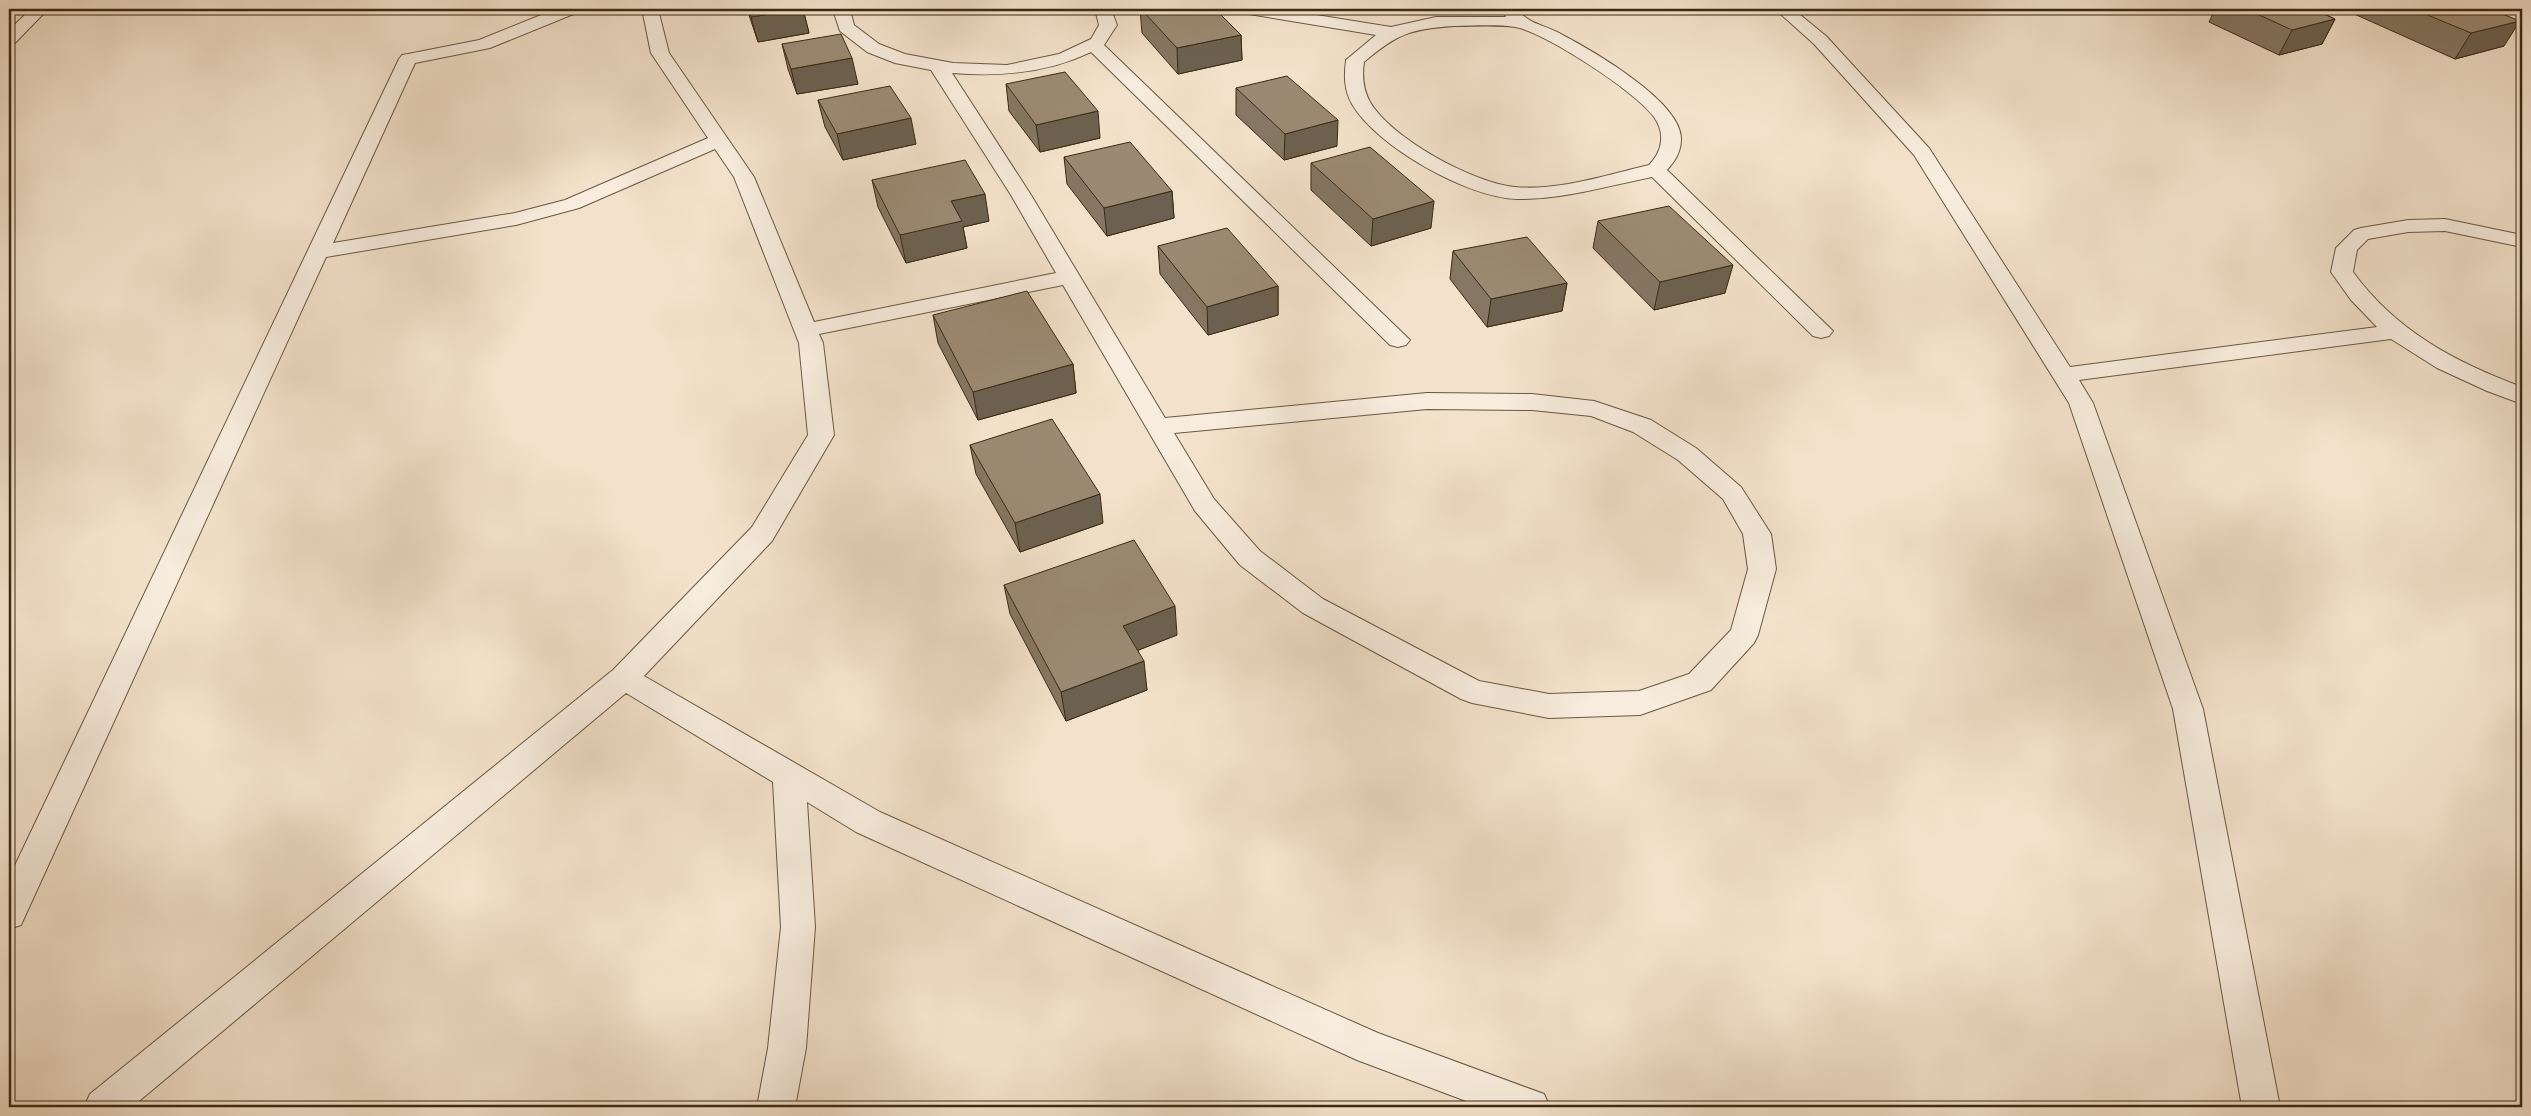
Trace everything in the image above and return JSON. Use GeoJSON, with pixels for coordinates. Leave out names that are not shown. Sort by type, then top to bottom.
{"type":"FeatureCollection","features":[{"type":"Feature","properties":{"kind":"street"},"geometry":{"type":"LineString","coordinates":[[9,40],[40,9]]}},
{"type":"Feature","properties":{"kind":"street"},"geometry":{"type":"LineString","coordinates":[[9,914],[408,59],[484,44],[570,9]]}},
{"type":"Feature","properties":{"kind":"street"},"geometry":{"type":"LineString","coordinates":[[103,1107],[624,678],[762,534],[821,435],[812,343],[744,177],[660,53],[650,9]]}},
{"type":"Feature","properties":{"kind":"street"},"geometry":{"type":"LineString","coordinates":[[845,9],[842,13],[846,27],[873,48],[901,59],[953,68],[1007,70],[1064,58],[1098,42],[1108,25],[1103,9]]}},
{"type":"Feature","properties":{"kind":"street"},"geometry":{"type":"LineString","coordinates":[[1249,9],[1392,32],[1422,25],[1514,16],[1593,59],[1626,82],[1663,115],[1672,138],[1668,157],[1656,170],[1553,192],[1514,193],[1475,183],[1430,163],[1380,126],[1361,104],[1353,80],[1355,60],[1392,32]]}},
{"type":"Feature","properties":{"kind":"street"},"geometry":{"type":"LineString","coordinates":[[1783,9],[1820,40],[1922,152],[2081,404],[2188,710],[2261,1107]]}},
{"type":"Feature","properties":{"kind":"street"},"geometry":{"type":"LineString","coordinates":[[1093,44],[1398,340]]}},
{"type":"Feature","properties":{"kind":"street"},"geometry":{"type":"LineString","coordinates":[[938,66],[1021,194],[1069,277],[1158,427],[1204,504],[1250,558],[1313,606],[1472,691],[1549,706],[1640,703],[1700,682],[1744,635],[1762,569],[1757,534],[1732,492],[1687,454],[1642,426],[1594,409],[1532,402],[1428,402],[1158,427]]}},
{"type":"Feature","properties":{"kind":"street"},"geometry":{"type":"LineString","coordinates":[[318,252],[516,219],[572,204],[719,140]]}},
{"type":"Feature","properties":{"kind":"street"},"geometry":{"type":"LineString","coordinates":[[1656,170],[1821,331]]}},
{"type":"Feature","properties":{"kind":"street"},"geometry":{"type":"LineString","coordinates":[[2522,241],[2445,225],[2408,226],[2361,234],[2347,248],[2342,272],[2358,297],[2394,332],[2448,365],[2522,396]]}},
{"type":"Feature","properties":{"kind":"street"},"geometry":{"type":"LineString","coordinates":[[806,330],[1069,277]]}},
{"type":"Feature","properties":{"kind":"street"},"geometry":{"type":"LineString","coordinates":[[2062,375],[2394,332]]}},
{"type":"Feature","properties":{"kind":"street"},"geometry":{"type":"LineString","coordinates":[[624,678],[868,822],[1370,1048],[1531,1107]]}},
{"type":"Feature","properties":{"kind":"street"},"geometry":{"type":"LineString","coordinates":[[776,1107],[788,1048],[798,927],[788,776]]}},
{"type":"Feature","properties":{"kind":"building"},"geometry":{"type":"Polygon","coordinates":[[[749,9],[801,9],[751,17],[749,9]]]}},
{"type":"Feature","properties":{"kind":"building"},"geometry":{"type":"Polygon","coordinates":[[[1141,9],[1215,9],[1241,35],[1177,48],[1141,9]]]}},
{"type":"Feature","properties":{"kind":"building"},"geometry":{"type":"Polygon","coordinates":[[[2246,9],[2313,9],[2335,19],[2292,30],[2246,9]]]}},
{"type":"Feature","properties":{"kind":"building"},"geometry":{"type":"Polygon","coordinates":[[[2413,9],[2490,9],[2520,21],[2471,33],[2413,9]]]}},
{"type":"Feature","properties":{"kind":"building"},"geometry":{"type":"Polygon","coordinates":[[[841,34],[852,58],[791,69],[782,44],[841,34]]]}},
{"type":"Feature","properties":{"kind":"building"},"geometry":{"type":"Polygon","coordinates":[[[1065,72],[1098,111],[1036,125],[1006,84],[1065,72]]]}},
{"type":"Feature","properties":{"kind":"building"},"geometry":{"type":"Polygon","coordinates":[[[1287,76],[1338,120],[1285,134],[1236,88],[1287,76]]]}},
{"type":"Feature","properties":{"kind":"building"},"geometry":{"type":"Polygon","coordinates":[[[890,86],[911,118],[837,134],[818,100],[890,86]]]}},
{"type":"Feature","properties":{"kind":"building"},"geometry":{"type":"Polygon","coordinates":[[[1130,142],[1172,191],[1104,208],[1064,157],[1130,142]]]}},
{"type":"Feature","properties":{"kind":"building"},"geometry":{"type":"Polygon","coordinates":[[[1370,147],[1434,201],[1373,219],[1311,163],[1370,147]]]}},
{"type":"Feature","properties":{"kind":"building"},"geometry":{"type":"Polygon","coordinates":[[[965,160],[985,194],[951,201],[962,221],[900,235],[872,180],[965,160]]]}},
{"type":"Feature","properties":{"kind":"building"},"geometry":{"type":"Polygon","coordinates":[[[1669,206],[1733,265],[1660,282],[1598,221],[1669,206]]]}},
{"type":"Feature","properties":{"kind":"building"},"geometry":{"type":"Polygon","coordinates":[[[1227,228],[1278,286],[1207,307],[1158,246],[1227,228]]]}},
{"type":"Feature","properties":{"kind":"building"},"geometry":{"type":"Polygon","coordinates":[[[1527,237],[1567,283],[1491,299],[1453,251],[1527,237]]]}},
{"type":"Feature","properties":{"kind":"building"},"geometry":{"type":"Polygon","coordinates":[[[1027,291],[1073,364],[973,392],[933,315],[1027,291]]]}},
{"type":"Feature","properties":{"kind":"building"},"geometry":{"type":"Polygon","coordinates":[[[1052,419],[1100,494],[1015,523],[970,445],[1052,419]]]}},
{"type":"Feature","properties":{"kind":"building"},"geometry":{"type":"Polygon","coordinates":[[[1134,540],[1175,606],[1123,626],[1144,661],[1061,692],[1004,585],[1134,540]]]}}]}
